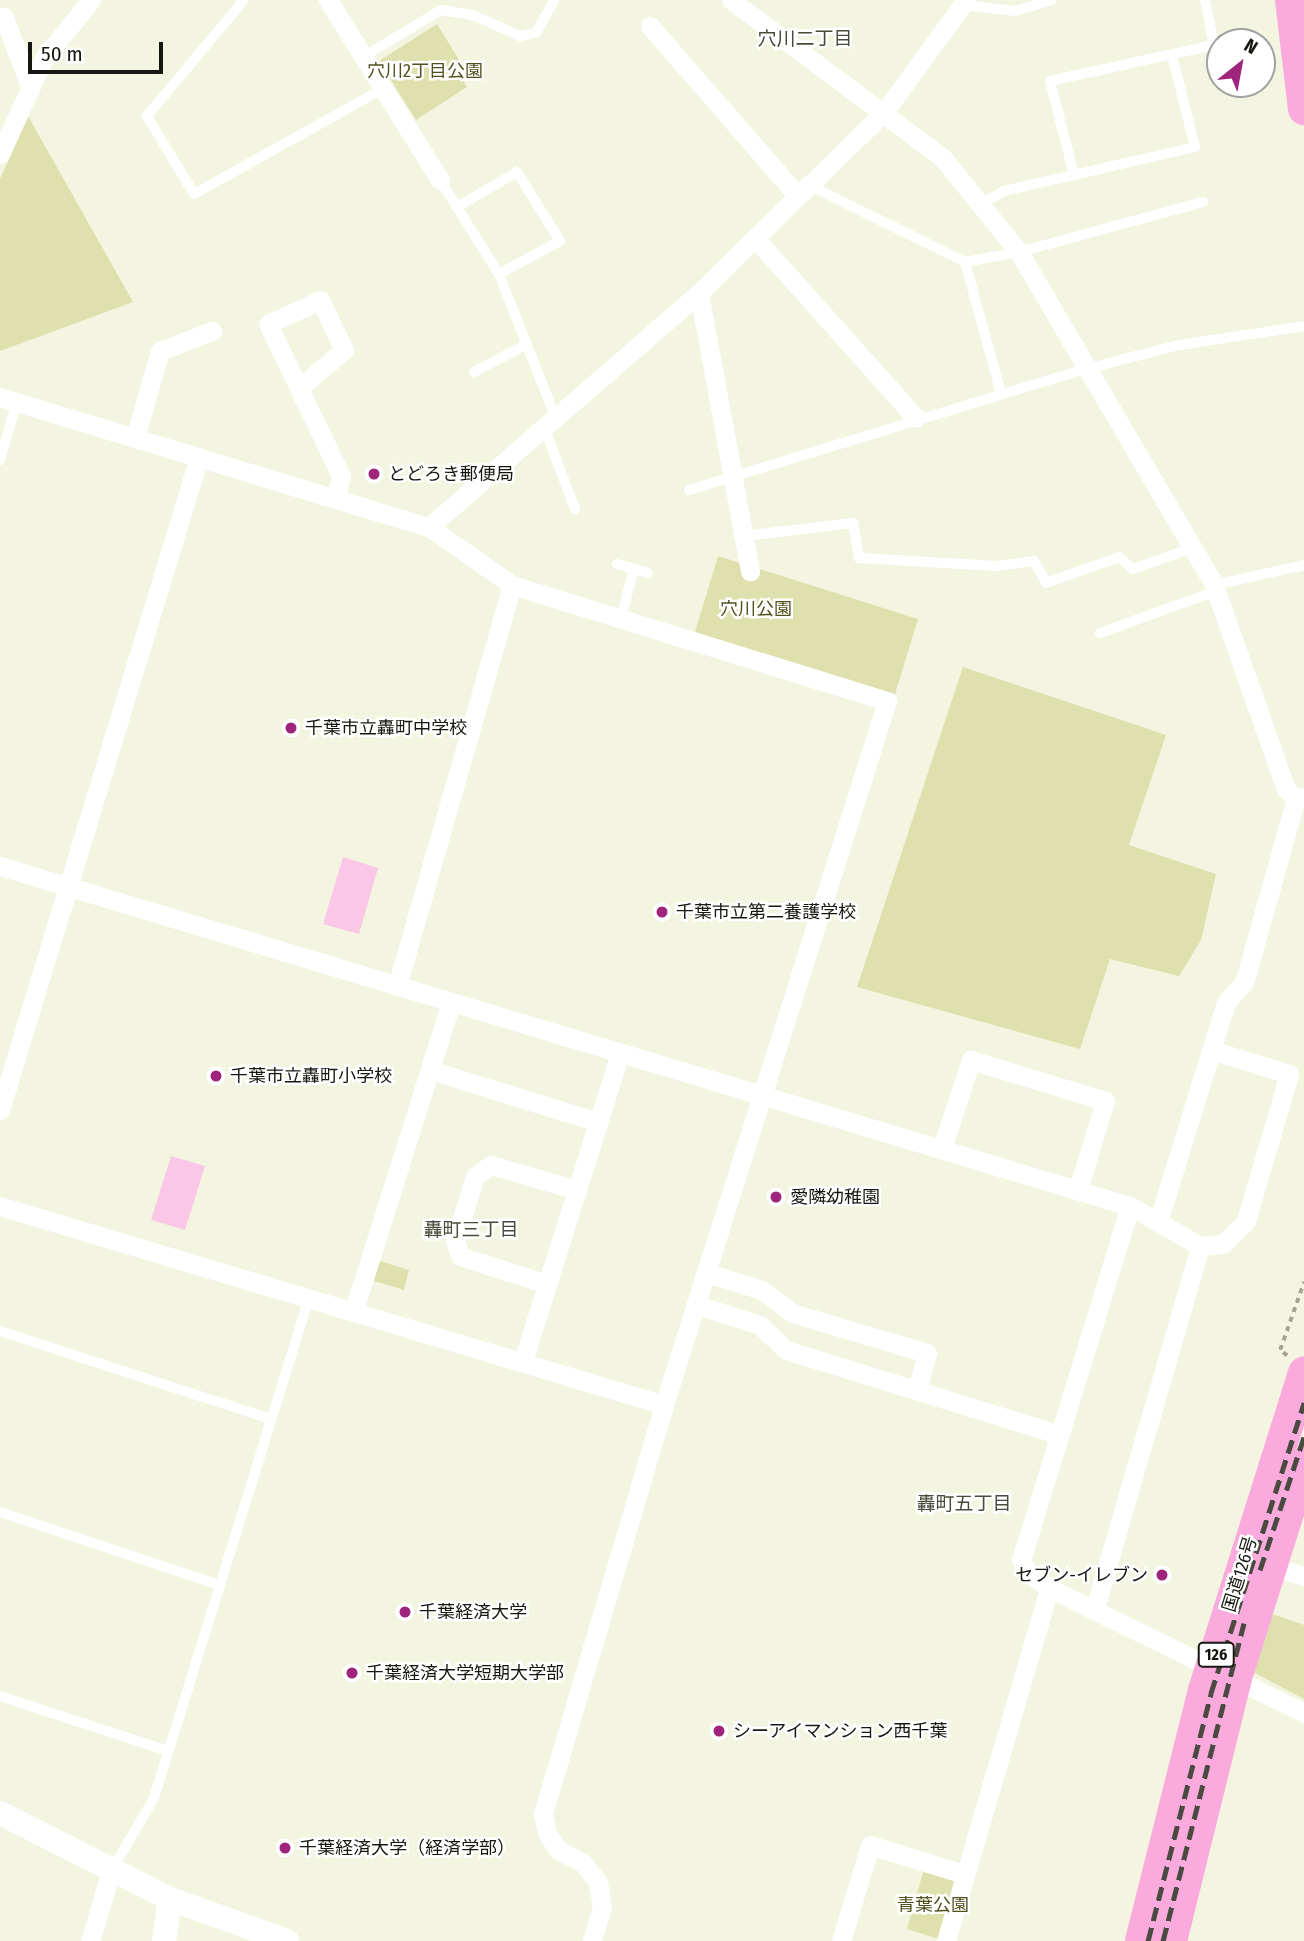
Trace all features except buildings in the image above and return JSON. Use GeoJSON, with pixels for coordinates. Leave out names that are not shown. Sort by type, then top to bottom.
{"type":"FeatureCollection","features":[{"type":"Feature","properties":{"kind":"highway"},"geometry":{"type":"LineString","coordinates":[[1291,0],[1304,109]]}},
{"type":"Feature","properties":{"kind":"highway","name":"国道126号"},"geometry":{"type":"LineString","coordinates":[[1141,1941],[1224,1672],[1302,1389]]}},
{"type":"Feature","properties":{"kind":"highway","name":"国道126号"},"geometry":{"type":"LineString","coordinates":[[1171,1941],[1224,1672],[1268,1565],[1304,1462]]}},
{"type":"Feature","properties":{"kind":"street"},"geometry":{"type":"LineString","coordinates":[[2,142],[44,58],[91,0]]}},
{"type":"Feature","properties":{"kind":"street"},"geometry":{"type":"LineString","coordinates":[[328,0],[440,180]]}},
{"type":"Feature","properties":{"kind":"street"},"geometry":{"type":"LineString","coordinates":[[731,0],[942,157],[1019,252],[1215,588],[1286,789],[1300,797],[1244,983],[1226,1002],[1158,1222]]}},
{"type":"Feature","properties":{"kind":"street"},"geometry":{"type":"LineString","coordinates":[[429,527],[699,293],[884,112],[964,3]]}},
{"type":"Feature","properties":{"kind":"street"},"geometry":{"type":"LineString","coordinates":[[0,18],[5,17],[30,86]]}},
{"type":"Feature","properties":{"kind":"street"},"geometry":{"type":"LineString","coordinates":[[650,26],[804,190]]}},
{"type":"Feature","properties":{"kind":"street"},"geometry":{"type":"LineString","coordinates":[[755,238],[916,418]]}},
{"type":"Feature","properties":{"kind":"street"},"geometry":{"type":"LineString","coordinates":[[699,293],[750,571]]}},
{"type":"Feature","properties":{"kind":"street"},"geometry":{"type":"LineString","coordinates":[[299,388],[344,350],[320,300],[268,324],[341,476],[336,499]]}},
{"type":"Feature","properties":{"kind":"street"},"geometry":{"type":"LineString","coordinates":[[135,438],[160,351],[212,331]]}},
{"type":"Feature","properties":{"kind":"street"},"geometry":{"type":"LineString","coordinates":[[9,400],[429,527],[512,585],[887,701],[664,1405],[543,1813],[547,1833],[558,1850],[583,1863],[597,1882],[602,1906],[592,1941]]}},
{"type":"Feature","properties":{"kind":"street"},"geometry":{"type":"LineString","coordinates":[[0,1110],[5,1075],[68,886],[199,457]]}},
{"type":"Feature","properties":{"kind":"street"},"geometry":{"type":"LineString","coordinates":[[397,986],[512,585]]}},
{"type":"Feature","properties":{"kind":"street"},"geometry":{"type":"LineString","coordinates":[[0,866],[1130,1206],[1200,1246],[1223,1244],[1247,1221],[1289,1074],[1212,1051]]}},
{"type":"Feature","properties":{"kind":"street"},"geometry":{"type":"LineString","coordinates":[[354,1310],[451,1002]]}},
{"type":"Feature","properties":{"kind":"street"},"geometry":{"type":"LineString","coordinates":[[523,1361],[620,1053]]}},
{"type":"Feature","properties":{"kind":"street"},"geometry":{"type":"LineString","coordinates":[[942,1148],[971,1060],[1105,1101],[1078,1190]]}},
{"type":"Feature","properties":{"kind":"street"},"geometry":{"type":"LineString","coordinates":[[429,1070],[598,1122]]}},
{"type":"Feature","properties":{"kind":"street"},"geometry":{"type":"LineString","coordinates":[[547,1284],[460,1256],[455,1241],[475,1176],[491,1165],[577,1191]]}},
{"type":"Feature","properties":{"kind":"street"},"geometry":{"type":"LineString","coordinates":[[0,1206],[309,1296],[664,1405]]}},
{"type":"Feature","properties":{"kind":"street"},"geometry":{"type":"LineString","coordinates":[[1130,1206],[1057,1434],[1021,1560],[1027,1572],[1049,1588],[1095,1608],[1304,1713]]}},
{"type":"Feature","properties":{"kind":"street"},"geometry":{"type":"LineString","coordinates":[[1095,1608],[1200,1246]]}},
{"type":"Feature","properties":{"kind":"street"},"geometry":{"type":"LineString","coordinates":[[707,1273],[762,1290],[792,1313],[928,1353],[917,1390]]}},
{"type":"Feature","properties":{"kind":"street"},"geometry":{"type":"LineString","coordinates":[[696,1305],[760,1325],[786,1350],[1057,1434]]}},
{"type":"Feature","properties":{"kind":"street"},"geometry":{"type":"LineString","coordinates":[[1268,1565],[1304,1576]]}},
{"type":"Feature","properties":{"kind":"street"},"geometry":{"type":"LineString","coordinates":[[946,1941],[1049,1588]]}},
{"type":"Feature","properties":{"kind":"street"},"geometry":{"type":"LineString","coordinates":[[0,1813],[170,1899],[287,1941]]}},
{"type":"Feature","properties":{"kind":"street"},"geometry":{"type":"LineString","coordinates":[[841,1941],[870,1845],[964,1874]]}},
{"type":"Feature","properties":{"kind":"street"},"geometry":{"type":"LineString","coordinates":[[90,1941],[112,1868]]}},
{"type":"Feature","properties":{"kind":"street"},"geometry":{"type":"LineString","coordinates":[[164,1941],[170,1899]]}},
{"type":"Feature","properties":{"kind":"lane"},"geometry":{"type":"LineString","coordinates":[[244,0],[147,116],[194,194],[383,89]]}},
{"type":"Feature","properties":{"kind":"lane"},"geometry":{"type":"LineString","coordinates":[[363,57],[441,10],[473,15],[520,36],[536,33],[554,0]]}},
{"type":"Feature","properties":{"kind":"lane"},"geometry":{"type":"LineString","coordinates":[[964,3],[1016,11],[1051,0]]}},
{"type":"Feature","properties":{"kind":"lane"},"geometry":{"type":"LineString","coordinates":[[1074,175],[1050,81],[1214,45],[1205,0],[1214,0]]}},
{"type":"Feature","properties":{"kind":"lane"},"geometry":{"type":"LineString","coordinates":[[980,204],[1004,191],[1195,148],[1172,55]]}},
{"type":"Feature","properties":{"kind":"lane"},"geometry":{"type":"LineString","coordinates":[[457,207],[517,172],[560,241],[499,274]]}},
{"type":"Feature","properties":{"kind":"lane"},"geometry":{"type":"LineString","coordinates":[[440,180],[499,274],[527,344],[575,509]]}},
{"type":"Feature","properties":{"kind":"lane"},"geometry":{"type":"LineString","coordinates":[[804,190],[965,262],[1019,252],[1203,202]]}},
{"type":"Feature","properties":{"kind":"lane"},"geometry":{"type":"LineString","coordinates":[[965,262],[1000,394]]}},
{"type":"Feature","properties":{"kind":"lane"},"geometry":{"type":"LineString","coordinates":[[689,490],[916,418],[1086,369],[1179,345],[1304,326]]}},
{"type":"Feature","properties":{"kind":"lane"},"geometry":{"type":"LineString","coordinates":[[474,372],[527,344]]}},
{"type":"Feature","properties":{"kind":"lane"},"geometry":{"type":"LineString","coordinates":[[0,460],[9,400]]}},
{"type":"Feature","properties":{"kind":"lane"},"geometry":{"type":"LineString","coordinates":[[744,536],[853,523],[859,558],[997,566],[1034,561],[1046,583],[1119,558],[1133,569],[1192,548]]}},
{"type":"Feature","properties":{"kind":"lane"},"geometry":{"type":"LineString","coordinates":[[617,564],[648,573]]}},
{"type":"Feature","properties":{"kind":"lane"},"geometry":{"type":"LineString","coordinates":[[1100,633],[1215,588],[1304,565]]}},
{"type":"Feature","properties":{"kind":"lane"},"geometry":{"type":"LineString","coordinates":[[621,618],[634,569]]}},
{"type":"Feature","properties":{"kind":"lane"},"geometry":{"type":"LineString","coordinates":[[112,1868],[154,1798],[309,1296]]}},
{"type":"Feature","properties":{"kind":"lane"},"geometry":{"type":"LineString","coordinates":[[0,1331],[271,1419]]}},
{"type":"Feature","properties":{"kind":"lane"},"geometry":{"type":"LineString","coordinates":[[0,1512],[220,1585]]}},
{"type":"Feature","properties":{"kind":"lane"},"geometry":{"type":"LineString","coordinates":[[0,1696],[168,1751]]}},
{"type":"Feature","properties":{"kind":"green space","name":"穴川2丁目公園"},"geometry":{"type":"Polygon","coordinates":[[[437,24],[466,71],[460,75],[467,87],[416,120],[379,61],[437,24]]]}},
{"type":"Feature","properties":{"kind":"green space"},"geometry":{"type":"Polygon","coordinates":[[[28,116],[133,302],[0,351],[0,179],[28,116]]]}},
{"type":"Feature","properties":{"kind":"green space","name":"穴川公園"},"geometry":{"type":"Polygon","coordinates":[[[718,556],[918,619],[895,694],[695,632],[718,556]]]}},
{"type":"Feature","properties":{"kind":"green space"},"geometry":{"type":"Polygon","coordinates":[[[963,667],[1166,735],[1129,845],[1216,874],[1201,940],[1179,976],[1110,959],[1080,1049],[857,987],[963,667]]]}},
{"type":"Feature","properties":{"kind":"green space"},"geometry":{"type":"Polygon","coordinates":[[[373,1259],[409,1270],[404,1290],[368,1279],[373,1259]]]}},
{"type":"Feature","properties":{"kind":"green space"},"geometry":{"type":"Polygon","coordinates":[[[1269,1613],[1304,1625],[1304,1699],[1251,1671],[1269,1613]]]}},
{"type":"Feature","properties":{"kind":"green space","name":"青葉公園"},"geometry":{"type":"Polygon","coordinates":[[[924,1869],[960,1880],[942,1940],[907,1929],[924,1869]]]}},
{"type":"Feature","properties":{"kind":"shaded area"},"geometry":{"type":"Polygon","coordinates":[[[343,857],[378,868],[359,934],[323,924],[343,857]]]}},
{"type":"Feature","properties":{"kind":"shaded area"},"geometry":{"type":"Polygon","coordinates":[[[171,1156],[205,1166],[185,1230],[151,1220],[171,1156]]]}},
{"type":"Feature","properties":{"kind":"railway"},"geometry":{"type":"LineString","coordinates":[[1148,1941],[1211,1693],[1304,1403]]}},
{"type":"Feature","properties":{"kind":"railway"},"geometry":{"type":"LineString","coordinates":[[1260,1570],[1304,1437]]}},
{"type":"Feature","properties":{"kind":"railway"},"geometry":{"type":"LineString","coordinates":[[1163,1941],[1244,1623]]}},
{"type":"Feature","properties":{"kind":"place","name":"とどろき郵便局"},"geometry":{"type":"Point","coordinates":[374,474]}},
{"type":"Feature","properties":{"kind":"place","name":"千葉市立轟町中学校"},"geometry":{"type":"Point","coordinates":[291,728]}},
{"type":"Feature","properties":{"kind":"place","name":"千葉市立第二養護学校"},"geometry":{"type":"Point","coordinates":[662,912]}},
{"type":"Feature","properties":{"kind":"place","name":"千葉市立轟町小学校"},"geometry":{"type":"Point","coordinates":[216,1076]}},
{"type":"Feature","properties":{"kind":"place","name":"愛隣幼稚園"},"geometry":{"type":"Point","coordinates":[776,1197]}},
{"type":"Feature","properties":{"kind":"place","name":"セブン-イレブン"},"geometry":{"type":"Point","coordinates":[1162,1575]}},
{"type":"Feature","properties":{"kind":"place","name":"千葉経済大学"},"geometry":{"type":"Point","coordinates":[405,1612]}},
{"type":"Feature","properties":{"kind":"place","name":"千葉経済大学短期大学部"},"geometry":{"type":"Point","coordinates":[352,1673]}},
{"type":"Feature","properties":{"kind":"place","name":"シーアイマンション西千葉"},"geometry":{"type":"Point","coordinates":[719,1731]}},
{"type":"Feature","properties":{"kind":"place","name":"千葉経済大学（経済学部）"},"geometry":{"type":"Point","coordinates":[285,1848]}},
{"type":"Feature","properties":{"kind":"district","name":"穴川二丁目"},"geometry":{"type":"Point","coordinates":[805,39]}},
{"type":"Feature","properties":{"kind":"district","name":"轟町三丁目"},"geometry":{"type":"Point","coordinates":[471,1230]}},
{"type":"Feature","properties":{"kind":"district","name":"轟町五丁目"},"geometry":{"type":"Point","coordinates":[964,1504]}}]}
